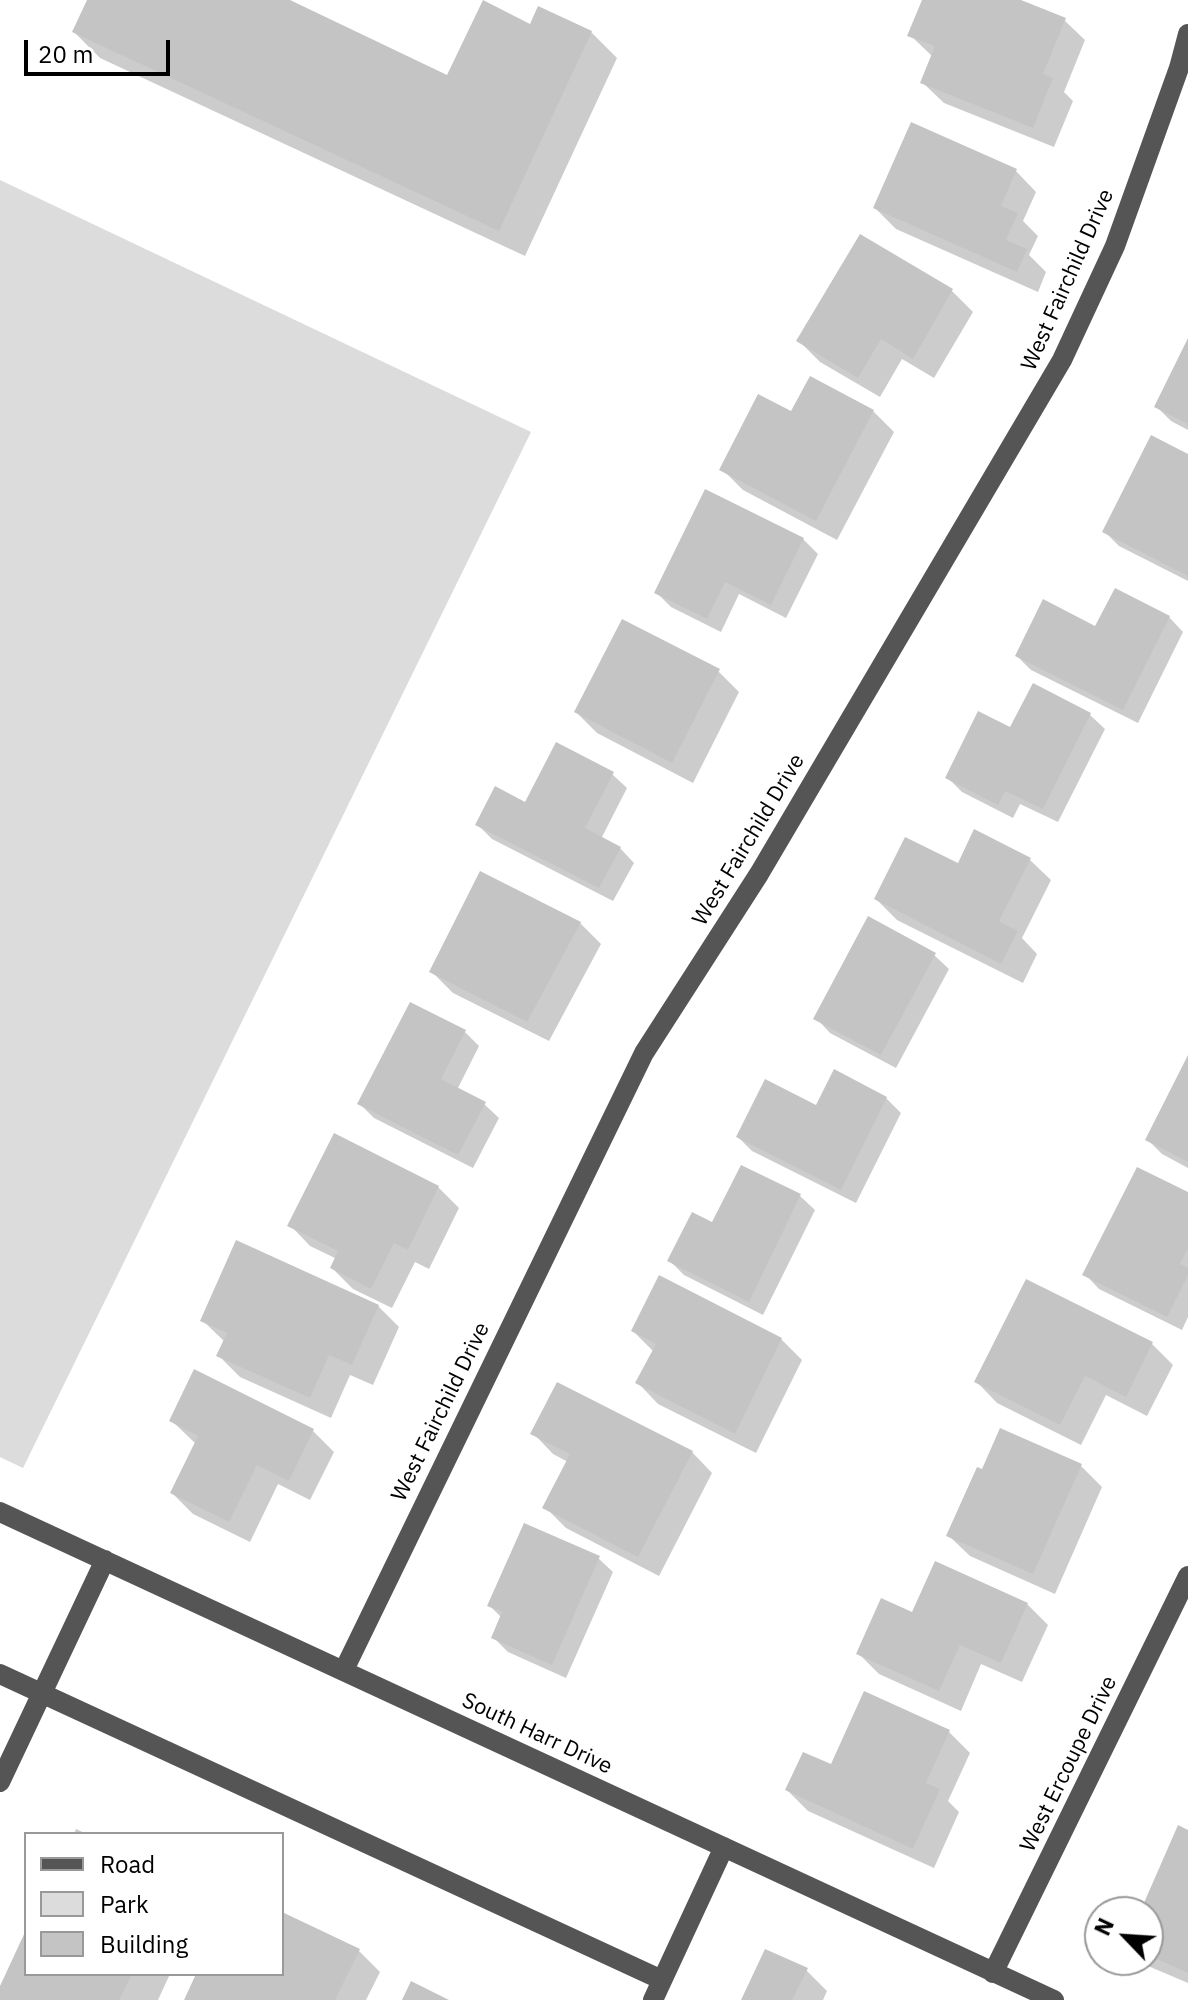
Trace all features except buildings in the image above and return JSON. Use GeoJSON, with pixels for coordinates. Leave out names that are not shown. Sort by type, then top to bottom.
{"type":"FeatureCollection","features":[{"type":"Feature","properties":{"kind":"street","name":"West Fairchild Drive"},"geometry":{"type":"LineString","coordinates":[[344,1670],[644,1053],[759,874],[1062,360],[1115,246],[1179,68],[1188,34]]}},
{"type":"Feature","properties":{"kind":"street","name":"South Harr Drive"},"geometry":{"type":"LineString","coordinates":[[0,1512],[1054,2000]]}},
{"type":"Feature","properties":{"kind":"street"},"geometry":{"type":"LineString","coordinates":[[0,1782],[105,1560]]}},
{"type":"Feature","properties":{"kind":"street","name":"West Ercoupe Drive"},"geometry":{"type":"LineString","coordinates":[[993,1973],[1188,1576]]}},
{"type":"Feature","properties":{"kind":"street"},"geometry":{"type":"LineString","coordinates":[[0,1674],[662,1980]]}},
{"type":"Feature","properties":{"kind":"street"},"geometry":{"type":"LineString","coordinates":[[653,2000],[724,1847]]}},
{"type":"Feature","properties":{"kind":"green space"},"geometry":{"type":"Polygon","coordinates":[[[0,180],[531,432],[23,1468],[0,1457],[0,180]]]}}]}
